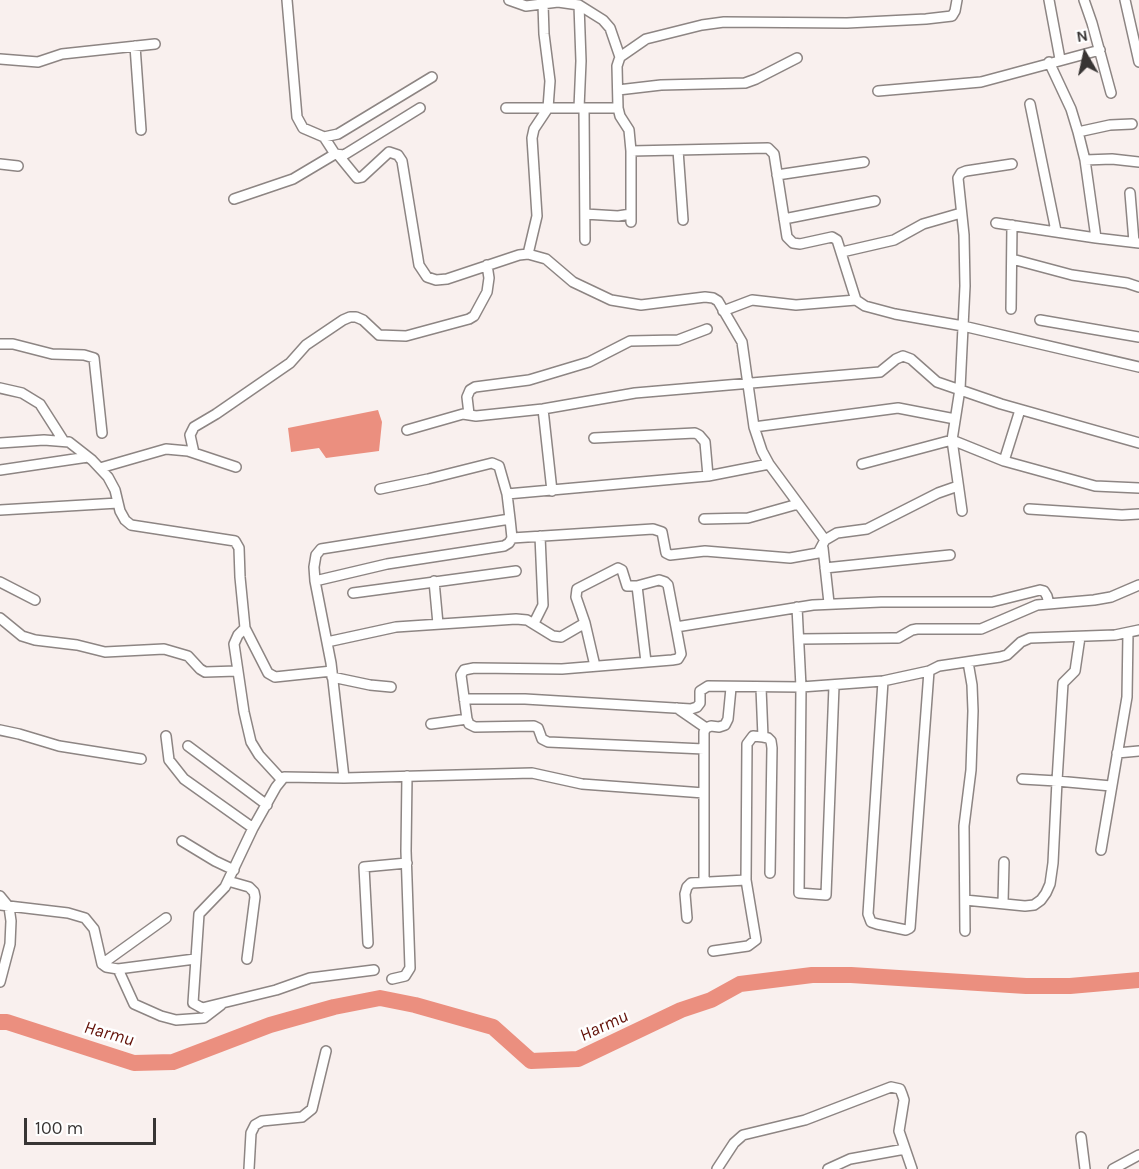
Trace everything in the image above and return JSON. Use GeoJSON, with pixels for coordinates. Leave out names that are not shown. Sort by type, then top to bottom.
{"type":"FeatureCollection","features":[{"type":"Feature","properties":{"kind":"street"},"geometry":{"type":"LineString","coordinates":[[287,0],[297,117],[303,128],[324,136],[338,134],[432,77]]}},
{"type":"Feature","properties":{"kind":"street"},"geometry":{"type":"LineString","coordinates":[[509,0],[526,6],[576,3],[603,20],[610,28],[620,57]]}},
{"type":"Feature","properties":{"kind":"street"},"geometry":{"type":"LineString","coordinates":[[585,214],[631,218],[631,151],[629,130],[618,108],[617,66],[620,57],[646,39],[724,22],[829,24],[952,16],[957,0]]}},
{"type":"Feature","properties":{"kind":"street"},"geometry":{"type":"LineString","coordinates":[[1049,0],[1060,59]]}},
{"type":"Feature","properties":{"kind":"street"},"geometry":{"type":"LineString","coordinates":[[1084,0],[1111,93]]}},
{"type":"Feature","properties":{"kind":"street"},"geometry":{"type":"LineString","coordinates":[[1125,0],[1139,62]]}},
{"type":"Feature","properties":{"kind":"street"},"geometry":{"type":"LineString","coordinates":[[576,3],[581,61],[585,240]]}},
{"type":"Feature","properties":{"kind":"street"},"geometry":{"type":"LineString","coordinates":[[528,254],[537,216],[532,138],[534,129],[548,108],[550,81],[543,4]]}},
{"type":"Feature","properties":{"kind":"street"},"geometry":{"type":"LineString","coordinates":[[0,59],[38,62],[62,54],[155,44]]}},
{"type":"Feature","properties":{"kind":"street"},"geometry":{"type":"LineString","coordinates":[[135,46],[141,130]]}},
{"type":"Feature","properties":{"kind":"street"},"geometry":{"type":"LineString","coordinates":[[878,91],[981,82],[1100,50]]}},
{"type":"Feature","properties":{"kind":"street"},"geometry":{"type":"LineString","coordinates":[[618,90],[661,85],[745,82],[756,79],[797,58]]}},
{"type":"Feature","properties":{"kind":"street"},"geometry":{"type":"LineString","coordinates":[[1049,62],[1071,109],[1078,132],[1085,160],[1096,238]]}},
{"type":"Feature","properties":{"kind":"street"},"geometry":{"type":"LineString","coordinates":[[1030,104],[1056,231]]}},
{"type":"Feature","properties":{"kind":"street"},"geometry":{"type":"LineString","coordinates":[[234,199],[293,178],[337,155],[344,155],[420,108]]}},
{"type":"Feature","properties":{"kind":"street"},"geometry":{"type":"LineString","coordinates":[[506,108],[618,108]]}},
{"type":"Feature","properties":{"kind":"street"},"geometry":{"type":"LineString","coordinates":[[1078,132],[1110,125],[1132,124]]}},
{"type":"Feature","properties":{"kind":"street"},"geometry":{"type":"LineString","coordinates":[[324,136],[357,178],[366,174],[389,152],[398,155],[402,161],[419,265],[428,277],[436,280],[447,279],[528,254],[546,260],[573,282],[611,300],[641,305],[713,298],[718,301],[742,342],[757,441],[769,464],[824,544],[829,603]]}},
{"type":"Feature","properties":{"kind":"street"},"geometry":{"type":"LineString","coordinates":[[631,151],[768,148],[774,154],[787,237],[793,243],[800,244],[832,237],[837,240],[856,300]]}},
{"type":"Feature","properties":{"kind":"street"},"geometry":{"type":"LineString","coordinates":[[678,150],[682,220]]}},
{"type":"Feature","properties":{"kind":"street"},"geometry":{"type":"LineString","coordinates":[[1085,160],[1112,159],[1139,162]]}},
{"type":"Feature","properties":{"kind":"street"},"geometry":{"type":"LineString","coordinates":[[777,175],[864,162]]}},
{"type":"Feature","properties":{"kind":"street"},"geometry":{"type":"LineString","coordinates":[[0,164],[18,165]]}},
{"type":"Feature","properties":{"kind":"street"},"geometry":{"type":"LineString","coordinates":[[962,511],[952,440],[960,389],[963,326],[964,267],[958,178],[961,173],[1012,164]]}},
{"type":"Feature","properties":{"kind":"street"},"geometry":{"type":"LineString","coordinates":[[996,223],[1136,242],[1130,193]]}},
{"type":"Feature","properties":{"kind":"street"},"geometry":{"type":"LineString","coordinates":[[784,219],[875,201]]}},
{"type":"Feature","properties":{"kind":"street"},"geometry":{"type":"LineString","coordinates":[[842,252],[894,240],[923,224],[961,213]]}},
{"type":"Feature","properties":{"kind":"street"},"geometry":{"type":"LineString","coordinates":[[1011,309],[1012,225]]}},
{"type":"Feature","properties":{"kind":"street"},"geometry":{"type":"LineString","coordinates":[[1012,259],[1072,275],[1127,283],[1139,287]]}},
{"type":"Feature","properties":{"kind":"street"},"geometry":{"type":"LineString","coordinates":[[194,453],[190,435],[194,426],[216,414],[290,363],[306,345],[343,320],[356,317],[363,320],[371,330],[379,335],[406,336],[474,316],[487,292],[489,278],[487,265]]}},
{"type":"Feature","properties":{"kind":"street"},"geometry":{"type":"LineString","coordinates":[[723,311],[752,300],[796,305],[856,300],[865,306],[895,314],[963,326],[1139,367]]}},
{"type":"Feature","properties":{"kind":"street"},"geometry":{"type":"LineString","coordinates":[[1040,320],[1139,337]]}},
{"type":"Feature","properties":{"kind":"street"},"geometry":{"type":"LineString","coordinates":[[469,414],[467,398],[470,390],[475,387],[529,380],[589,362],[630,341],[678,340],[707,329]]}},
{"type":"Feature","properties":{"kind":"street"},"geometry":{"type":"LineString","coordinates":[[0,344],[13,344],[52,354],[84,355],[94,358],[102,433]]}},
{"type":"Feature","properties":{"kind":"street"},"geometry":{"type":"LineString","coordinates":[[407,430],[458,414],[476,416],[543,410],[635,393],[880,372],[903,356],[911,359],[937,382],[1020,410],[1139,443]]}},
{"type":"Feature","properties":{"kind":"street"},"geometry":{"type":"LineString","coordinates":[[0,388],[22,393],[33,399],[44,409],[63,440]]}},
{"type":"Feature","properties":{"kind":"street"},"geometry":{"type":"LineString","coordinates":[[754,427],[898,408],[955,419]]}},
{"type":"Feature","properties":{"kind":"street"},"geometry":{"type":"LineString","coordinates":[[543,410],[552,491]]}},
{"type":"Feature","properties":{"kind":"street"},"geometry":{"type":"LineString","coordinates":[[1004,461],[1020,410]]}},
{"type":"Feature","properties":{"kind":"street"},"geometry":{"type":"LineString","coordinates":[[594,438],[699,435],[705,442],[708,476]]}},
{"type":"Feature","properties":{"kind":"street"},"geometry":{"type":"LineString","coordinates":[[0,444],[63,440],[74,445],[100,468],[111,482],[125,520],[131,525],[235,541],[239,548],[245,628],[268,673],[272,676],[332,674],[370,686],[391,687]]}},
{"type":"Feature","properties":{"kind":"street"},"geometry":{"type":"LineString","coordinates":[[862,464],[952,440],[1004,461],[1095,486],[1139,488]]}},
{"type":"Feature","properties":{"kind":"street"},"geometry":{"type":"LineString","coordinates":[[100,468],[166,448],[194,453],[236,467]]}},
{"type":"Feature","properties":{"kind":"street"},"geometry":{"type":"LineString","coordinates":[[0,470],[88,457]]}},
{"type":"Feature","properties":{"kind":"street"},"geometry":{"type":"LineString","coordinates":[[315,580],[387,564],[504,546],[512,538],[507,494],[499,466],[492,463],[380,489]]}},
{"type":"Feature","properties":{"kind":"street"},"geometry":{"type":"LineString","coordinates":[[507,494],[708,476],[769,464]]}},
{"type":"Feature","properties":{"kind":"street"},"geometry":{"type":"LineString","coordinates":[[512,538],[658,530],[662,532],[666,553],[670,555],[705,551],[790,558],[818,553],[824,544],[837,533],[867,529],[938,493],[958,486]]}},
{"type":"Feature","properties":{"kind":"street"},"geometry":{"type":"LineString","coordinates":[[0,510],[118,503]]}},
{"type":"Feature","properties":{"kind":"street"},"geometry":{"type":"LineString","coordinates":[[704,519],[748,518],[798,504]]}},
{"type":"Feature","properties":{"kind":"street"},"geometry":{"type":"LineString","coordinates":[[1029,509],[1139,514]]}},
{"type":"Feature","properties":{"kind":"street"},"geometry":{"type":"LineString","coordinates":[[344,778],[332,674],[315,580],[314,560],[321,549],[510,519]]}},
{"type":"Feature","properties":{"kind":"street"},"geometry":{"type":"LineString","coordinates":[[534,623],[543,604],[540,536]]}},
{"type":"Feature","properties":{"kind":"street"},"geometry":{"type":"LineString","coordinates":[[825,568],[950,555]]}},
{"type":"Feature","properties":{"kind":"street"},"geometry":{"type":"LineString","coordinates":[[595,666],[576,597],[577,589],[618,568],[622,570],[627,586],[637,586],[659,580],[665,582],[668,585],[681,654],[678,659],[562,669],[467,669],[461,675],[469,724],[475,727],[534,726],[538,728],[542,739],[548,742],[704,749]]}},
{"type":"Feature","properties":{"kind":"street"},"geometry":{"type":"LineString","coordinates":[[353,593],[516,571]]}},
{"type":"Feature","properties":{"kind":"street"},"geometry":{"type":"LineString","coordinates":[[434,581],[438,624]]}},
{"type":"Feature","properties":{"kind":"street"},"geometry":{"type":"LineString","coordinates":[[0,582],[35,600]]}},
{"type":"Feature","properties":{"kind":"street"},"geometry":{"type":"LineString","coordinates":[[800,639],[898,638],[917,629],[981,628],[1025,609],[1111,597],[1139,585]]}},
{"type":"Feature","properties":{"kind":"street"},"geometry":{"type":"LineString","coordinates":[[637,586],[646,662]]}},
{"type":"Feature","properties":{"kind":"street"},"geometry":{"type":"LineString","coordinates":[[676,627],[829,603],[992,602],[1040,590],[1044,591],[1049,604]]}},
{"type":"Feature","properties":{"kind":"street"},"geometry":{"type":"LineString","coordinates":[[797,607],[801,687],[799,893],[826,895],[834,686]]}},
{"type":"Feature","properties":{"kind":"street"},"geometry":{"type":"LineString","coordinates":[[0,618],[22,636],[35,640],[77,645],[105,652],[164,649],[188,656],[205,672],[237,671]]}},
{"type":"Feature","properties":{"kind":"street"},"geometry":{"type":"LineString","coordinates":[[327,642],[396,627],[516,619],[534,623],[553,636],[561,637],[585,623]]}},
{"type":"Feature","properties":{"kind":"street"},"geometry":{"type":"LineString","coordinates":[[245,628],[238,635],[234,644],[251,742],[263,760],[281,779]]}},
{"type":"Feature","properties":{"kind":"street"},"geometry":{"type":"LineString","coordinates":[[464,699],[525,699],[677,708],[697,707],[700,691],[703,688],[834,686],[883,681],[929,671],[939,666],[1007,655],[1021,642],[1030,638],[1116,635],[1139,630]]}},
{"type":"Feature","properties":{"kind":"street"},"geometry":{"type":"LineString","coordinates":[[1101,850],[1125,709],[1128,633]]}},
{"type":"Feature","properties":{"kind":"street"},"geometry":{"type":"LineString","coordinates":[[965,900],[1034,905],[1041,900],[1050,884],[1063,683],[1076,671],[1080,637]]}},
{"type":"Feature","properties":{"kind":"street"},"geometry":{"type":"LineString","coordinates":[[965,931],[964,826],[971,770],[973,711],[968,662]]}},
{"type":"Feature","properties":{"kind":"street"},"geometry":{"type":"LineString","coordinates":[[883,681],[868,914],[872,922],[903,930],[910,928],[929,671]]}},
{"type":"Feature","properties":{"kind":"street"},"geometry":{"type":"LineString","coordinates":[[1127,683],[1139,682]]}},
{"type":"Feature","properties":{"kind":"street"},"geometry":{"type":"LineString","coordinates":[[706,728],[711,726],[719,728],[725,724],[728,719],[731,688]]}},
{"type":"Feature","properties":{"kind":"street"},"geometry":{"type":"LineString","coordinates":[[761,688],[763,737]]}},
{"type":"Feature","properties":{"kind":"street"},"geometry":{"type":"LineString","coordinates":[[677,708],[706,728]]}},
{"type":"Feature","properties":{"kind":"street"},"geometry":{"type":"LineString","coordinates":[[431,724],[467,718]]}},
{"type":"Feature","properties":{"kind":"street"},"geometry":{"type":"LineString","coordinates":[[704,882],[704,732],[706,728]]}},
{"type":"Feature","properties":{"kind":"street"},"geometry":{"type":"LineString","coordinates":[[0,730],[59,746],[141,759]]}},
{"type":"Feature","properties":{"kind":"street"},"geometry":{"type":"LineString","coordinates":[[166,736],[169,760],[184,779],[253,828]]}},
{"type":"Feature","properties":{"kind":"street"},"geometry":{"type":"LineString","coordinates":[[713,951],[748,946],[756,940],[746,880],[747,744],[753,736],[768,738],[772,748],[770,873]]}},
{"type":"Feature","properties":{"kind":"street"},"geometry":{"type":"LineString","coordinates":[[188,746],[267,806]]}},
{"type":"Feature","properties":{"kind":"street"},"geometry":{"type":"LineString","coordinates":[[1117,753],[1139,751]]}},
{"type":"Feature","properties":{"kind":"street"},"geometry":{"type":"LineString","coordinates":[[374,970],[310,978],[276,990],[202,1008],[193,1003],[199,914],[204,906],[220,894],[228,881],[253,828],[281,779],[288,776],[344,778],[532,773],[582,784],[704,793]]}},
{"type":"Feature","properties":{"kind":"street"},"geometry":{"type":"LineString","coordinates":[[392,979],[405,976],[410,968],[407,776]]}},
{"type":"Feature","properties":{"kind":"street"},"geometry":{"type":"LineString","coordinates":[[1023,778],[1111,786]]}},
{"type":"Feature","properties":{"kind":"street"},"geometry":{"type":"LineString","coordinates":[[182,841],[234,870]]}},
{"type":"Feature","properties":{"kind":"street"},"geometry":{"type":"LineString","coordinates":[[1003,903],[1004,862]]}},
{"type":"Feature","properties":{"kind":"street"},"geometry":{"type":"LineString","coordinates":[[368,943],[364,867],[407,863]]}},
{"type":"Feature","properties":{"kind":"street"},"geometry":{"type":"LineString","coordinates":[[687,918],[687,887],[691,883],[746,880]]}},
{"type":"Feature","properties":{"kind":"street"},"geometry":{"type":"LineString","coordinates":[[228,881],[249,887],[254,892],[247,959]]}},
{"type":"Feature","properties":{"kind":"street"},"geometry":{"type":"LineString","coordinates":[[0,896],[11,921],[10,944],[0,982]]}},
{"type":"Feature","properties":{"kind":"street"},"geometry":{"type":"LineString","coordinates":[[4,906],[68,913],[85,918],[94,929],[102,964],[106,968],[118,969],[195,959]]}},
{"type":"Feature","properties":{"kind":"street"},"geometry":{"type":"LineString","coordinates":[[102,964],[166,918]]}},
{"type":"Feature","properties":{"kind":"street"},"geometry":{"type":"LineString","coordinates":[[118,969],[134,1004],[161,1016],[189,1020],[204,1017],[222,1004]]}},
{"type":"Feature","properties":{"kind":"street"},"geometry":{"type":"LineString","coordinates":[[249,1169],[251,1133],[255,1125],[262,1121],[302,1117],[312,1109],[326,1052]]}},
{"type":"Feature","properties":{"kind":"street"},"geometry":{"type":"LineString","coordinates":[[717,1169],[734,1143],[743,1135],[805,1120],[891,1087],[900,1089],[904,1100],[899,1131],[912,1169]]}},
{"type":"Feature","properties":{"kind":"street"},"geometry":{"type":"LineString","coordinates":[[1081,1137],[1085,1169]]}},
{"type":"Feature","properties":{"kind":"street"},"geometry":{"type":"LineString","coordinates":[[828,1169],[850,1159],[905,1149]]}},
{"type":"Feature","properties":{"kind":"street"},"geometry":{"type":"LineString","coordinates":[[1113,1169],[1139,1155]]}},
{"type":"Feature","properties":{"kind":"shaded area"},"geometry":{"type":"Polygon","coordinates":[[[378,410],[382,422],[379,451],[326,458],[319,448],[291,452],[288,428],[378,410]]]}},
{"type":"Feature","properties":{"kind":"waterway","name":"Harmu"},"geometry":{"type":"LineString","coordinates":[[0,1022],[7,1022],[134,1063],[173,1062],[270,1025],[334,1007],[380,998],[415,1005],[493,1027],[531,1061],[578,1059],[681,1010],[711,1000],[740,984],[812,975],[851,975],[1026,986],[1070,986],[1139,980]]}}]}
